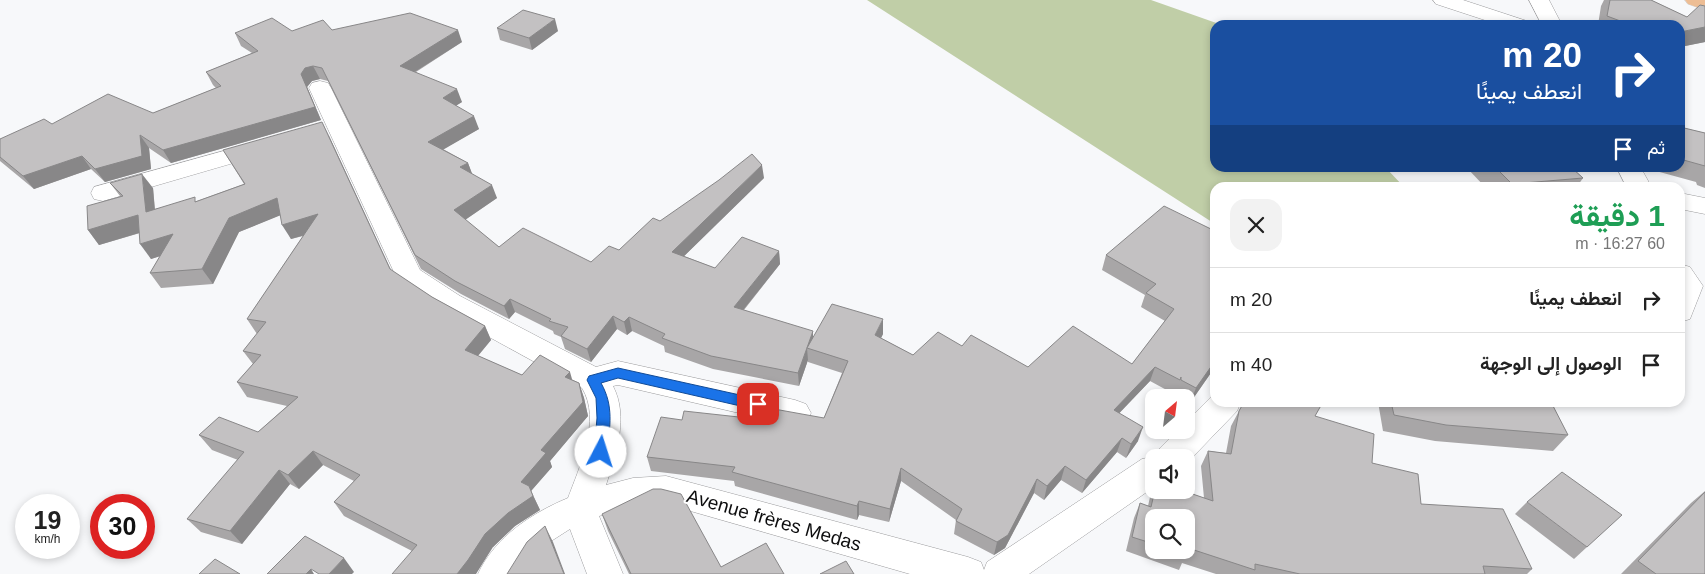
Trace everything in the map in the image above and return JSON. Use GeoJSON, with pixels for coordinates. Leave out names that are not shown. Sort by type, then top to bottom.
{"type":"FeatureCollection","features":[{"type":"Feature","properties":{"kind":"main road"},"geometry":{"type":"LineString","coordinates":[[1695,0],[1705,4]]}},
{"type":"Feature","properties":{"kind":"street"},"geometry":{"type":"LineString","coordinates":[[1443,0],[1505,20]]}},
{"type":"Feature","properties":{"kind":"street"},"geometry":{"type":"LineString","coordinates":[[1539,0],[1549,20]]}},
{"type":"Feature","properties":{"kind":"street"},"geometry":{"type":"LineString","coordinates":[[320,88],[328,128],[363,174],[409,276],[450,303],[593,380],[603,397],[604,418],[601,452],[580,510],[605,574]]}},
{"type":"Feature","properties":{"kind":"street"},"geometry":{"type":"LineString","coordinates":[[103,193],[281,141]]}},
{"type":"Feature","properties":{"kind":"street"},"geometry":{"type":"LineString","coordinates":[[1685,202],[1705,206]]}},
{"type":"Feature","properties":{"kind":"street"},"geometry":{"type":"LineString","coordinates":[[1685,282],[1688,286],[1685,296]]}},
{"type":"Feature","properties":{"kind":"street"},"geometry":{"type":"LineString","coordinates":[[593,380],[618,373],[795,413]]}},
{"type":"Feature","properties":{"kind":"street"},"geometry":{"type":"LineString","coordinates":[[1180,449],[1221,407]]}},
{"type":"Feature","properties":{"kind":"street"},"geometry":{"type":"LineString","coordinates":[[1000,574],[1145,475]]}},
{"type":"Feature","properties":{"kind":"street","name":"Avenue frères Medas"},"geometry":{"type":"LineString","coordinates":[[496,574],[538,530],[580,510],[625,494],[646,490],[666,490],[968,574]]}},
{"type":"Feature","properties":{"kind":"green space"},"geometry":{"type":"Polygon","coordinates":[[[867,0],[1151,0],[1210,21],[1210,172],[1390,172],[1399,182],[1210,182],[1210,221],[867,0]]]}},
{"type":"Feature","properties":{"kind":"building"},"geometry":{"type":"Polygon","coordinates":[[[1610,0],[1651,0],[1687,17],[1700,5],[1705,6],[1705,27],[1685,31],[1685,20],[1618,20],[1607,16],[1610,0]]]}},
{"type":"Feature","properties":{"kind":"building"},"geometry":{"type":"Polygon","coordinates":[[[523,10],[555,19],[529,38],[497,28],[523,10]]]}},
{"type":"Feature","properties":{"kind":"building"},"geometry":{"type":"Polygon","coordinates":[[[410,13],[458,30],[400,66],[457,89],[443,98],[474,116],[428,142],[468,163],[460,167],[492,185],[454,210],[499,247],[523,228],[591,262],[609,246],[619,250],[653,218],[660,221],[719,180],[752,154],[762,165],[672,252],[715,268],[742,237],[779,251],[734,307],[813,331],[798,373],[711,356],[662,338],[665,334],[629,317],[624,322],[613,316],[587,349],[561,336],[568,327],[549,321],[551,319],[510,299],[504,306],[455,281],[415,255],[322,68],[313,66],[305,68],[301,74],[315,107],[163,150],[140,135],[142,156],[95,169],[82,156],[23,176],[0,157],[0,139],[44,119],[52,124],[108,94],[153,113],[221,86],[206,72],[258,51],[235,33],[272,18],[292,31],[323,20],[332,30],[410,13]]]}},
{"type":"Feature","properties":{"kind":"building"},"geometry":{"type":"Polygon","coordinates":[[[322,122],[390,269],[432,297],[485,326],[465,350],[522,375],[540,355],[570,372],[565,377],[579,383],[583,402],[541,450],[546,453],[521,482],[529,486],[533,496],[508,513],[485,534],[457,574],[392,574],[417,545],[334,502],[360,475],[313,451],[288,475],[279,470],[230,531],[187,519],[244,452],[199,435],[219,417],[258,432],[298,397],[237,382],[261,355],[243,351],[266,322],[247,319],[318,214],[282,225],[277,198],[229,218],[202,269],[150,273],[173,234],[140,244],[138,215],[88,230],[87,206],[123,196],[110,183],[142,174],[146,212],[195,197],[195,202],[245,184],[223,150],[322,122]]]}},
{"type":"Feature","properties":{"kind":"building"},"geometry":{"type":"Polygon","coordinates":[[[1685,128],[1705,133],[1705,166],[1685,160],[1685,128]]]}},
{"type":"Feature","properties":{"kind":"building"},"geometry":{"type":"Polygon","coordinates":[[[1500,172],[1576,172],[1583,178],[1536,182],[1510,182],[1500,172]]]}},
{"type":"Feature","properties":{"kind":"building"},"geometry":{"type":"Polygon","coordinates":[[[1164,206],[1210,229],[1210,368],[1196,388],[1181,380],[1181,377],[1180,380],[1155,367],[1114,410],[1143,427],[1131,444],[1122,438],[1086,480],[1065,466],[1047,486],[1037,479],[1008,535],[997,542],[956,521],[962,509],[901,468],[890,509],[859,501],[857,506],[732,472],[735,467],[647,457],[661,417],[682,420],[684,411],[757,419],[763,407],[824,418],[848,361],[807,348],[832,304],[883,319],[875,335],[913,355],[938,332],[962,346],[971,335],[1028,367],[1073,326],[1132,364],[1174,309],[1146,293],[1156,284],[1106,255],[1164,206]]]}},
{"type":"Feature","properties":{"kind":"building"},"geometry":{"type":"Polygon","coordinates":[[[1241,407],[1320,407],[1315,416],[1374,434],[1372,463],[1418,474],[1421,504],[1503,509],[1532,569],[1483,566],[1485,574],[1300,574],[1255,564],[1255,570],[1195,550],[1195,509],[1145,509],[1145,541],[1132,537],[1140,503],[1151,507],[1153,499],[1195,499],[1195,495],[1213,501],[1208,451],[1231,454],[1241,407]]]}},
{"type":"Feature","properties":{"kind":"building"},"geometry":{"type":"Polygon","coordinates":[[[1392,407],[1554,407],[1568,435],[1446,425],[1394,415],[1392,407]]]}},
{"type":"Feature","properties":{"kind":"building"},"geometry":{"type":"Polygon","coordinates":[[[1562,472],[1622,515],[1587,547],[1527,502],[1562,472]]]}},
{"type":"Feature","properties":{"kind":"building"},"geometry":{"type":"Polygon","coordinates":[[[653,489],[681,494],[721,567],[766,543],[784,574],[631,574],[602,514],[653,489]]]}},
{"type":"Feature","properties":{"kind":"building"},"geometry":{"type":"Polygon","coordinates":[[[1705,492],[1705,574],[1656,574],[1638,561],[1705,492]]]}},
{"type":"Feature","properties":{"kind":"building"},"geometry":{"type":"Polygon","coordinates":[[[545,526],[564,574],[507,574],[527,542],[545,526]]]}},
{"type":"Feature","properties":{"kind":"building"},"geometry":{"type":"Polygon","coordinates":[[[305,536],[344,558],[329,574],[319,574],[311,569],[306,574],[267,574],[305,536]]]}},
{"type":"Feature","properties":{"kind":"building"},"geometry":{"type":"Polygon","coordinates":[[[215,559],[240,574],[199,574],[215,559]]]}},
{"type":"Feature","properties":{"kind":"building"},"geometry":{"type":"Polygon","coordinates":[[[846,561],[854,574],[820,574],[846,561]]]}},
{"type":"Feature","properties":{"kind":"route"},"geometry":{"type":"LineString","coordinates":[[601,452],[604,418],[603,397],[593,380],[618,373],[758,404]]}}]}
